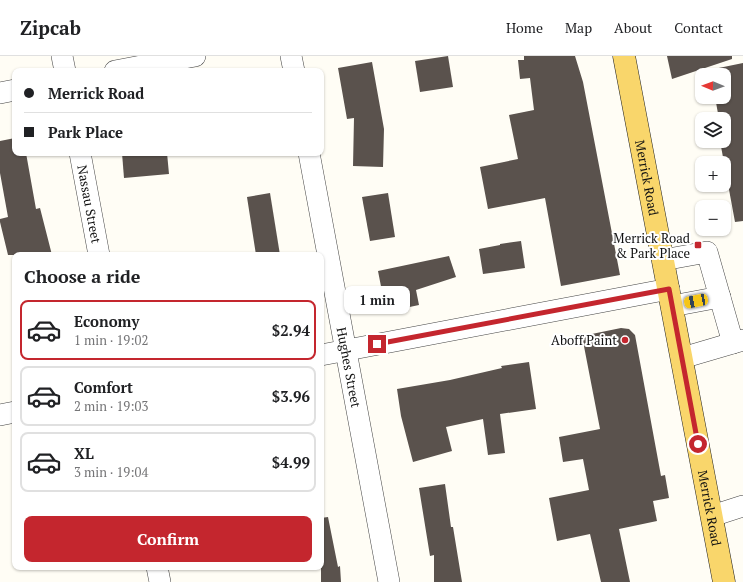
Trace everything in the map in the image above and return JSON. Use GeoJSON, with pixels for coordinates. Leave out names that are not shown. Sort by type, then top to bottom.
{"type":"FeatureCollection","features":[{"type":"Feature","properties":{"kind":"main road","name":"Merrick Road"},"geometry":{"type":"LineString","coordinates":[[624,56],[724,582]]}},
{"type":"Feature","properties":{"kind":"street"},"geometry":{"type":"LineString","coordinates":[[62,56],[64,68]]}},
{"type":"Feature","properties":{"kind":"street"},"geometry":{"type":"LineString","coordinates":[[131,68],[195,56]]}},
{"type":"Feature","properties":{"kind":"street"},"geometry":{"type":"LineString","coordinates":[[291,56],[293,68]]}},
{"type":"Feature","properties":{"kind":"street"},"geometry":{"type":"LineString","coordinates":[[0,92],[12,90]]}},
{"type":"Feature","properties":{"kind":"street","name":"Nassau Street"},"geometry":{"type":"LineString","coordinates":[[81,156],[98,252]]}},
{"type":"Feature","properties":{"kind":"street","name":"Hughes Street"},"geometry":{"type":"LineString","coordinates":[[311,156],[390,582]]}},
{"type":"Feature","properties":{"kind":"street"},"geometry":{"type":"LineString","coordinates":[[663,260],[707,252],[720,297],[738,342],[682,358]]}},
{"type":"Feature","properties":{"kind":"street"},"geometry":{"type":"LineString","coordinates":[[324,354],[670,297],[720,297]]}},
{"type":"Feature","properties":{"kind":"street"},"geometry":{"type":"LineString","coordinates":[[0,415],[12,413]]}},
{"type":"Feature","properties":{"kind":"street"},"geometry":{"type":"LineString","coordinates":[[712,516],[743,506]]}},
{"type":"Feature","properties":{"kind":"street"},"geometry":{"type":"LineString","coordinates":[[158,570],[160,582]]}},
{"type":"Feature","properties":{"kind":"building"},"geometry":{"type":"Polygon","coordinates":[[[448,56],[453,87],[420,92],[415,61],[448,56]]]}},
{"type":"Feature","properties":{"kind":"building"},"geometry":{"type":"Polygon","coordinates":[[[524,56],[575,56],[583,82],[620,275],[561,286],[545,198],[488,209],[480,167],[518,159],[509,115],[534,110],[530,78],[520,79],[518,60],[524,60],[524,56]]]}},
{"type":"Feature","properties":{"kind":"building"},"geometry":{"type":"Polygon","coordinates":[[[667,56],[732,56],[732,59],[705,68],[695,68],[695,71],[672,79],[667,56]]]}},
{"type":"Feature","properties":{"kind":"building"},"geometry":{"type":"Polygon","coordinates":[[[372,62],[384,129],[383,167],[353,166],[354,118],[347,119],[338,68],[372,62]]]}},
{"type":"Feature","properties":{"kind":"building"},"geometry":{"type":"Polygon","coordinates":[[[743,63],[743,221],[735,222],[729,192],[731,192],[731,156],[723,156],[721,148],[731,148],[731,112],[718,112],[716,104],[731,104],[731,68],[719,68],[743,63]]]}},
{"type":"Feature","properties":{"kind":"building"},"geometry":{"type":"Polygon","coordinates":[[[12,139],[12,156],[27,156],[36,209],[40,208],[51,252],[12,252],[12,255],[8,255],[0,222],[0,219],[8,217],[0,173],[0,141],[12,139]]]}},
{"type":"Feature","properties":{"kind":"building"},"geometry":{"type":"Polygon","coordinates":[[[122,156],[167,156],[169,174],[124,178],[122,156]]]}},
{"type":"Feature","properties":{"kind":"building"},"geometry":{"type":"Polygon","coordinates":[[[270,193],[280,252],[256,252],[247,197],[270,193]]]}},
{"type":"Feature","properties":{"kind":"building"},"geometry":{"type":"Polygon","coordinates":[[[388,193],[395,237],[370,241],[362,197],[388,193]]]}},
{"type":"Feature","properties":{"kind":"building"},"geometry":{"type":"Polygon","coordinates":[[[521,241],[525,268],[483,274],[479,249],[521,241]]]}},
{"type":"Feature","properties":{"kind":"building"},"geometry":{"type":"Polygon","coordinates":[[[449,256],[456,277],[416,290],[419,305],[386,312],[378,271],[449,256]]]}},
{"type":"Feature","properties":{"kind":"building"},"geometry":{"type":"Polygon","coordinates":[[[621,328],[629,329],[635,335],[661,476],[665,475],[669,498],[653,501],[657,521],[619,529],[630,582],[601,582],[590,534],[557,541],[549,498],[589,490],[583,459],[563,462],[559,437],[600,429],[582,336],[621,328]]]}},
{"type":"Feature","properties":{"kind":"building"},"geometry":{"type":"Polygon","coordinates":[[[529,362],[536,409],[500,414],[505,453],[488,455],[483,419],[446,427],[452,451],[413,462],[401,416],[397,389],[450,380],[502,368],[501,366],[529,362]]]}},
{"type":"Feature","properties":{"kind":"building"},"geometry":{"type":"Polygon","coordinates":[[[445,484],[451,527],[453,527],[462,582],[434,582],[434,555],[430,556],[419,488],[445,484]]]}},
{"type":"Feature","properties":{"kind":"building"},"geometry":{"type":"Polygon","coordinates":[[[328,517],[338,567],[340,566],[341,582],[321,582],[321,570],[324,570],[324,518],[328,517]]]}},
{"type":"Feature","properties":{"kind":"place","name":"Merrick Road & Park Place"},"geometry":{"type":"Point","coordinates":[698,245]}},
{"type":"Feature","properties":{"kind":"place","name":"Aboff Paint"},"geometry":{"type":"Point","coordinates":[625,340]}},
{"type":"Feature","properties":{"kind":"route"},"geometry":{"type":"LineString","coordinates":[[377,344],[669,289],[698,444]]}}]}
